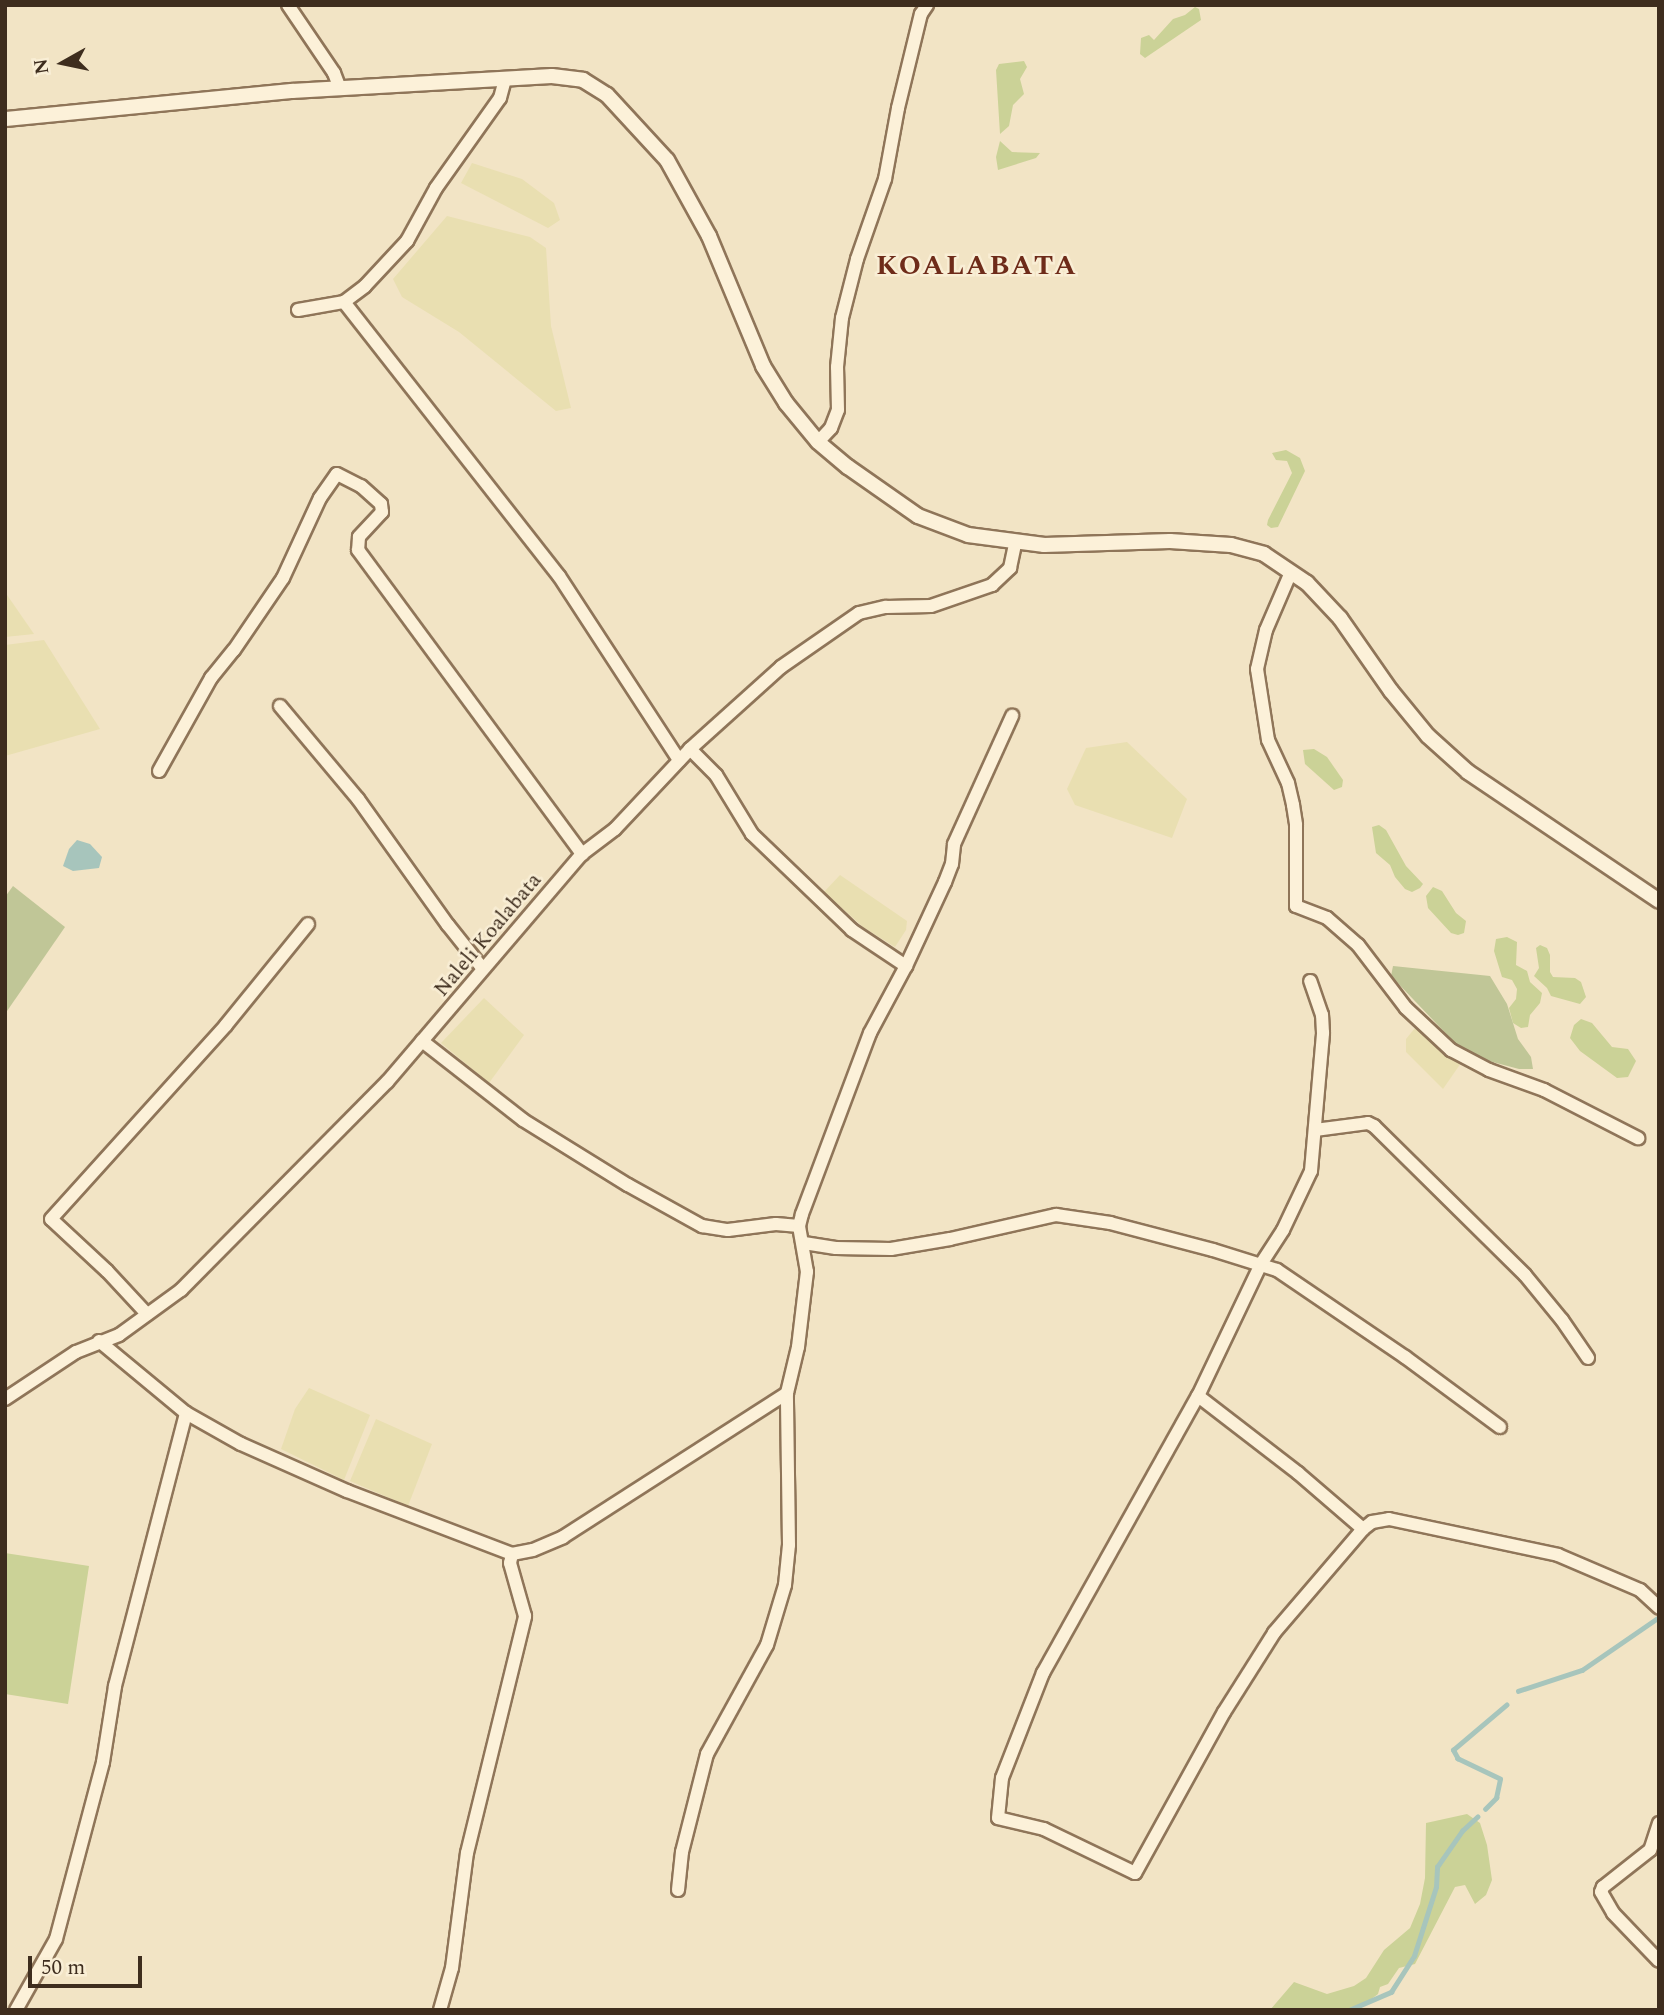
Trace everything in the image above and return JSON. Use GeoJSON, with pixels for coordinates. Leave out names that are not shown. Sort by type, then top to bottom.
{"type":"FeatureCollection","features":[{"type":"Feature","properties":{"kind":"street"},"geometry":{"type":"LineString","coordinates":[[288,5],[334,73],[340,89]]}},
{"type":"Feature","properties":{"kind":"street"},"geometry":{"type":"LineString","coordinates":[[818,442],[831,428],[838,410],[837,367],[842,318],[857,259],[885,179],[898,108],[921,14],[927,5]]}},
{"type":"Feature","properties":{"kind":"street"},"geometry":{"type":"LineString","coordinates":[[5,119],[340,89],[552,76],[583,80],[607,95],[646,134],[681,181],[709,236],[762,366],[786,403],[818,442],[918,516],[968,535],[1015,544],[1170,541],[1231,545],[1264,554],[1307,583],[1340,618],[1391,691],[1428,736],[1468,772],[1659,901]]}},
{"type":"Feature","properties":{"kind":"street"},"geometry":{"type":"LineString","coordinates":[[298,310],[344,302],[365,286],[407,241],[436,188],[500,98],[505,79]]}},
{"type":"Feature","properties":{"kind":"street"},"geometry":{"type":"LineString","coordinates":[[344,302],[559,576],[679,760]]}},
{"type":"Feature","properties":{"kind":"street"},"geometry":{"type":"LineString","coordinates":[[159,771],[211,678],[234,650],[283,578],[320,498],[337,474],[361,486],[381,504],[382,512],[359,537],[358,550],[582,854]]}},
{"type":"Feature","properties":{"kind":"street","name":"Naleli Koalabata"},"geometry":{"type":"LineString","coordinates":[[5,1399],[76,1352],[119,1335],[181,1290],[320,1150],[422,1041],[582,854],[642,803],[690,749],[781,667],[820,637],[859,613],[886,607],[931,606],[992,585],[1010,568],[1015,544]]}},
{"type":"Feature","properties":{"kind":"street"},"geometry":{"type":"LineString","coordinates":[[1291,572],[1269,622],[1257,669],[1268,740],[1288,783],[1296,825],[1296,906],[1327,918],[1358,945],[1406,1008],[1451,1050],[1489,1070],[1544,1090],[1638,1138]]}},
{"type":"Feature","properties":{"kind":"street"},"geometry":{"type":"LineString","coordinates":[[280,706],[350,789],[448,926],[483,969]]}},
{"type":"Feature","properties":{"kind":"street"},"geometry":{"type":"LineString","coordinates":[[678,1891],[682,1852],[707,1754],[767,1645],[785,1585],[789,1545],[787,1393],[798,1347],[807,1272],[799,1226],[810,1189],[870,1033],[906,966],[952,864],[954,844],[1012,716]]}},
{"type":"Feature","properties":{"kind":"street"},"geometry":{"type":"LineString","coordinates":[[690,749],[716,775],[751,834],[852,930],[906,966]]}},
{"type":"Feature","properties":{"kind":"street"},"geometry":{"type":"LineString","coordinates":[[147,1314],[107,1271],[51,1219],[226,1025],[308,925]]}},
{"type":"Feature","properties":{"kind":"street"},"geometry":{"type":"LineString","coordinates":[[1310,981],[1322,1014],[1323,1033],[1311,1171],[1283,1230],[1261,1264],[1198,1396],[1043,1673],[1002,1778],[998,1818],[1044,1829],[1135,1873],[1224,1712],[1274,1633],[1363,1529],[1372,1522],[1389,1519],[1558,1555],[1640,1590],[1659,1608]]}},
{"type":"Feature","properties":{"kind":"street"},"geometry":{"type":"LineString","coordinates":[[422,1041],[523,1120],[628,1185],[702,1226],[728,1230],[776,1224],[799,1226]]}},
{"type":"Feature","properties":{"kind":"street"},"geometry":{"type":"LineString","coordinates":[[1315,1130],[1358,1123],[1374,1126],[1525,1275],[1562,1320],[1588,1358]]}},
{"type":"Feature","properties":{"kind":"street"},"geometry":{"type":"LineString","coordinates":[[804,1243],[847,1249],[891,1249],[950,1240],[1056,1215],[1110,1223],[1277,1270],[1354,1321],[1500,1427]]}},
{"type":"Feature","properties":{"kind":"street"},"geometry":{"type":"LineString","coordinates":[[99,1341],[186,1413],[241,1444],[346,1491],[512,1554],[533,1550],[563,1537],[787,1393]]}},
{"type":"Feature","properties":{"kind":"street"},"geometry":{"type":"LineString","coordinates":[[1198,1396],[1298,1473],[1363,1529]]}},
{"type":"Feature","properties":{"kind":"street"},"geometry":{"type":"LineString","coordinates":[[16,2010],[56,1939],[103,1762],[115,1686],[186,1413]]}},
{"type":"Feature","properties":{"kind":"street"},"geometry":{"type":"LineString","coordinates":[[439,2010],[452,1968],[467,1853],[525,1616],[510,1563],[512,1554]]}},
{"type":"Feature","properties":{"kind":"street"},"geometry":{"type":"LineString","coordinates":[[1659,1823],[1650,1850],[1603,1887],[1601,1892],[1613,1913],[1659,1961]]}},
{"type":"Feature","properties":{"kind":"shaded area"},"geometry":{"type":"Polygon","coordinates":[[[472,163],[522,179],[554,203],[560,220],[548,228],[461,183],[472,163]]]}},
{"type":"Feature","properties":{"kind":"shaded area"},"geometry":{"type":"Polygon","coordinates":[[[447,216],[530,237],[546,248],[551,326],[571,408],[556,411],[459,332],[402,297],[393,279],[447,216]]]}},
{"type":"Feature","properties":{"kind":"shaded area"},"geometry":{"type":"Polygon","coordinates":[[[5,592],[34,634],[5,637],[5,592]]]}},
{"type":"Feature","properties":{"kind":"shaded area"},"geometry":{"type":"Polygon","coordinates":[[[44,640],[100,729],[5,756],[5,645],[44,640]]]}},
{"type":"Feature","properties":{"kind":"shaded area"},"geometry":{"type":"Polygon","coordinates":[[[1127,742],[1187,799],[1172,838],[1075,805],[1067,789],[1086,748],[1127,742]]]}},
{"type":"Feature","properties":{"kind":"shaded area"},"geometry":{"type":"Polygon","coordinates":[[[840,875],[907,921],[906,930],[895,947],[863,927],[824,892],[840,875]]]}},
{"type":"Feature","properties":{"kind":"shaded area"},"geometry":{"type":"Polygon","coordinates":[[[484,998],[524,1035],[489,1083],[441,1043],[484,998]]]}},
{"type":"Feature","properties":{"kind":"shaded area"},"geometry":{"type":"Polygon","coordinates":[[[1415,1028],[1461,1063],[1443,1089],[1406,1052],[1406,1039],[1415,1028]]]}},
{"type":"Feature","properties":{"kind":"shaded area"},"geometry":{"type":"Polygon","coordinates":[[[309,1388],[370,1415],[344,1480],[281,1449],[295,1409],[309,1388]]]}},
{"type":"Feature","properties":{"kind":"shaded area"},"geometry":{"type":"Polygon","coordinates":[[[376,1419],[432,1444],[408,1506],[350,1481],[376,1419]]]}},
{"type":"Feature","properties":{"kind":"green space"},"geometry":{"type":"Polygon","coordinates":[[[1195,7],[1199,9],[1201,20],[1145,58],[1140,54],[1141,38],[1149,35],[1154,40],[1173,19],[1185,15],[1195,7]]]}},
{"type":"Feature","properties":{"kind":"green space"},"geometry":{"type":"Polygon","coordinates":[[[1024,61],[1027,67],[1020,79],[1024,94],[1013,105],[1009,126],[1000,134],[996,70],[999,64],[1024,61]]]}},
{"type":"Feature","properties":{"kind":"green space"},"geometry":{"type":"Polygon","coordinates":[[[1000,141],[1012,152],[1040,153],[1036,158],[998,170],[996,157],[1000,141]]]}},
{"type":"Feature","properties":{"kind":"green space"},"geometry":{"type":"Polygon","coordinates":[[[1286,450],[1300,458],[1305,471],[1278,527],[1271,528],[1267,525],[1268,520],[1292,473],[1287,461],[1276,460],[1272,453],[1286,450]]]}},
{"type":"Feature","properties":{"kind":"green space"},"geometry":{"type":"Polygon","coordinates":[[[1314,749],[1327,757],[1343,780],[1342,787],[1334,790],[1305,764],[1303,750],[1314,749]]]}},
{"type":"Feature","properties":{"kind":"green space"},"geometry":{"type":"Polygon","coordinates":[[[1379,825],[1386,830],[1406,866],[1423,884],[1420,888],[1412,892],[1405,889],[1395,877],[1390,865],[1376,853],[1372,827],[1379,825]]]}},
{"type":"Feature","properties":{"kind":"green space"},"geometry":{"type":"Polygon","coordinates":[[[13,886],[65,927],[5,1014],[5,897],[13,886]]]}},
{"type":"Feature","properties":{"kind":"green space"},"geometry":{"type":"Polygon","coordinates":[[[1433,887],[1442,891],[1456,913],[1466,921],[1464,933],[1451,933],[1428,908],[1426,896],[1433,887]]]}},
{"type":"Feature","properties":{"kind":"green space"},"geometry":{"type":"Polygon","coordinates":[[[1507,937],[1517,942],[1516,965],[1527,971],[1530,982],[1542,993],[1540,1003],[1530,1015],[1528,1027],[1521,1028],[1513,1023],[1509,1008],[1516,999],[1517,989],[1512,980],[1502,977],[1494,951],[1496,939],[1507,937]]]}},
{"type":"Feature","properties":{"kind":"green space"},"geometry":{"type":"Polygon","coordinates":[[[1540,945],[1547,948],[1550,955],[1550,972],[1553,977],[1575,978],[1581,982],[1586,997],[1580,1004],[1551,996],[1547,988],[1534,976],[1539,968],[1536,948],[1540,945]]]}},
{"type":"Feature","properties":{"kind":"green space"},"geometry":{"type":"Polygon","coordinates":[[[1393,966],[1490,976],[1507,1004],[1518,1039],[1531,1057],[1533,1069],[1519,1069],[1485,1060],[1455,1043],[1391,976],[1393,966]]]}},
{"type":"Feature","properties":{"kind":"green space"},"geometry":{"type":"Polygon","coordinates":[[[1581,1019],[1592,1023],[1612,1047],[1628,1049],[1636,1061],[1628,1077],[1617,1078],[1580,1051],[1570,1038],[1574,1025],[1581,1019]]]}},
{"type":"Feature","properties":{"kind":"green space"},"geometry":{"type":"Polygon","coordinates":[[[5,1553],[89,1566],[68,1704],[5,1694],[5,1553]]]}},
{"type":"Feature","properties":{"kind":"green space"},"geometry":{"type":"Polygon","coordinates":[[[1467,1814],[1480,1823],[1487,1845],[1492,1880],[1486,1895],[1475,1904],[1465,1885],[1455,1887],[1415,1964],[1399,1968],[1388,1984],[1380,1987],[1378,1994],[1354,2010],[1270,2010],[1294,1982],[1327,1994],[1354,1986],[1366,1978],[1384,1950],[1410,1928],[1420,1904],[1425,1878],[1426,1823],[1467,1814]]]}},
{"type":"Feature","properties":{"kind":"water"},"geometry":{"type":"Polygon","coordinates":[[[77,840],[90,844],[102,857],[99,868],[73,871],[63,866],[69,849],[77,840]]]}},
{"type":"Feature","properties":{"kind":"waterway"},"geometry":{"type":"LineString","coordinates":[[1518,1691],[1582,1670],[1659,1617]]}},
{"type":"Feature","properties":{"kind":"waterway"},"geometry":{"type":"LineString","coordinates":[[1485,1809],[1496,1798],[1500,1779],[1458,1759],[1453,1750],[1506,1705]]}},
{"type":"Feature","properties":{"kind":"waterway"},"geometry":{"type":"LineString","coordinates":[[1349,2010],[1391,1992],[1414,1956],[1436,1887],[1437,1867],[1462,1831],[1477,1817]]}},
{"type":"Feature","properties":{"kind":"district","name":"KOALABATA"},"geometry":{"type":"Point","coordinates":[977,266]}}]}
